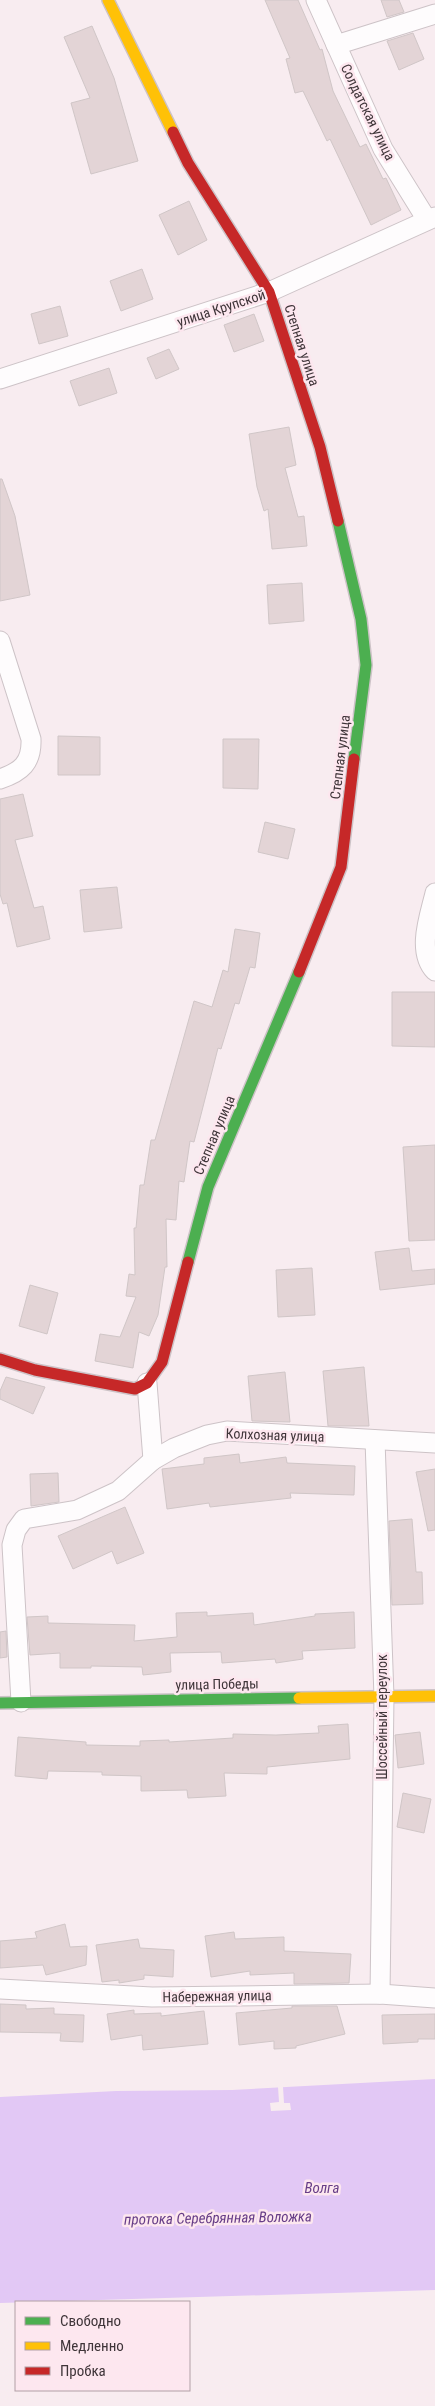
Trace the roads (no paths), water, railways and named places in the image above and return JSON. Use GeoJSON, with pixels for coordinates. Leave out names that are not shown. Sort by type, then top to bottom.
{"type":"FeatureCollection","features":[{"type":"Feature","properties":{"kind":"street","name":"Степная улица"},"geometry":{"type":"LineString","coordinates":[[108,0],[188,163],[270,292],[320,446],[361,619],[366,665],[341,866],[333,891],[208,1187],[162,1362],[147,1383]]}},
{"type":"Feature","properties":{"kind":"street","name":"Солдатская улица"},"geometry":{"type":"LineString","coordinates":[[316,0],[384,149],[431,218]]}},
{"type":"Feature","properties":{"kind":"street"},"geometry":{"type":"LineString","coordinates":[[336,45],[435,14]]}},
{"type":"Feature","properties":{"kind":"street","name":"улица Крупской"},"geometry":{"type":"LineString","coordinates":[[0,379],[270,292],[431,218]]}},
{"type":"Feature","properties":{"kind":"street"},"geometry":{"type":"LineString","coordinates":[[0,641],[31,739],[32,750],[29,760],[23,768],[0,779]]}},
{"type":"Feature","properties":{"kind":"street"},"geometry":{"type":"LineString","coordinates":[[435,893],[426,935],[426,950],[435,971]]}},
{"type":"Feature","properties":{"kind":"street"},"geometry":{"type":"LineString","coordinates":[[0,1359],[35,1370],[124,1388],[135,1389],[147,1383],[153,1460]]}},
{"type":"Feature","properties":{"kind":"street","name":"Колхозная улица"},"geometry":{"type":"LineString","coordinates":[[21,1702],[12,1545],[16,1530],[24,1519],[77,1510],[118,1491],[153,1460],[174,1448],[207,1435],[228,1431],[435,1443]]}},
{"type":"Feature","properties":{"kind":"street","name":"Шоссейный переулок"},"geometry":{"type":"LineString","coordinates":[[375,1440],[384,1697],[380,1994]]}},
{"type":"Feature","properties":{"kind":"street","name":"улица Победы"},"geometry":{"type":"LineString","coordinates":[[0,1703],[435,1696]]}},
{"type":"Feature","properties":{"kind":"street","name":"Набережная улица"},"geometry":{"type":"LineString","coordinates":[[0,1989],[152,1997],[380,1994],[435,1998]]}},
{"type":"Feature","properties":{"kind":"water","name":"Волга"},"geometry":{"type":"Polygon","coordinates":[[[435,2079],[435,2290],[15,2301],[15,2303],[0,2303],[0,2097],[116,2091],[232,2090],[435,2079]]]}},
{"type":"Feature","properties":{"kind":"water label","name":"протока Серебрянная Воложка"},"geometry":{"type":"Point","coordinates":[218,2218]}}]}
